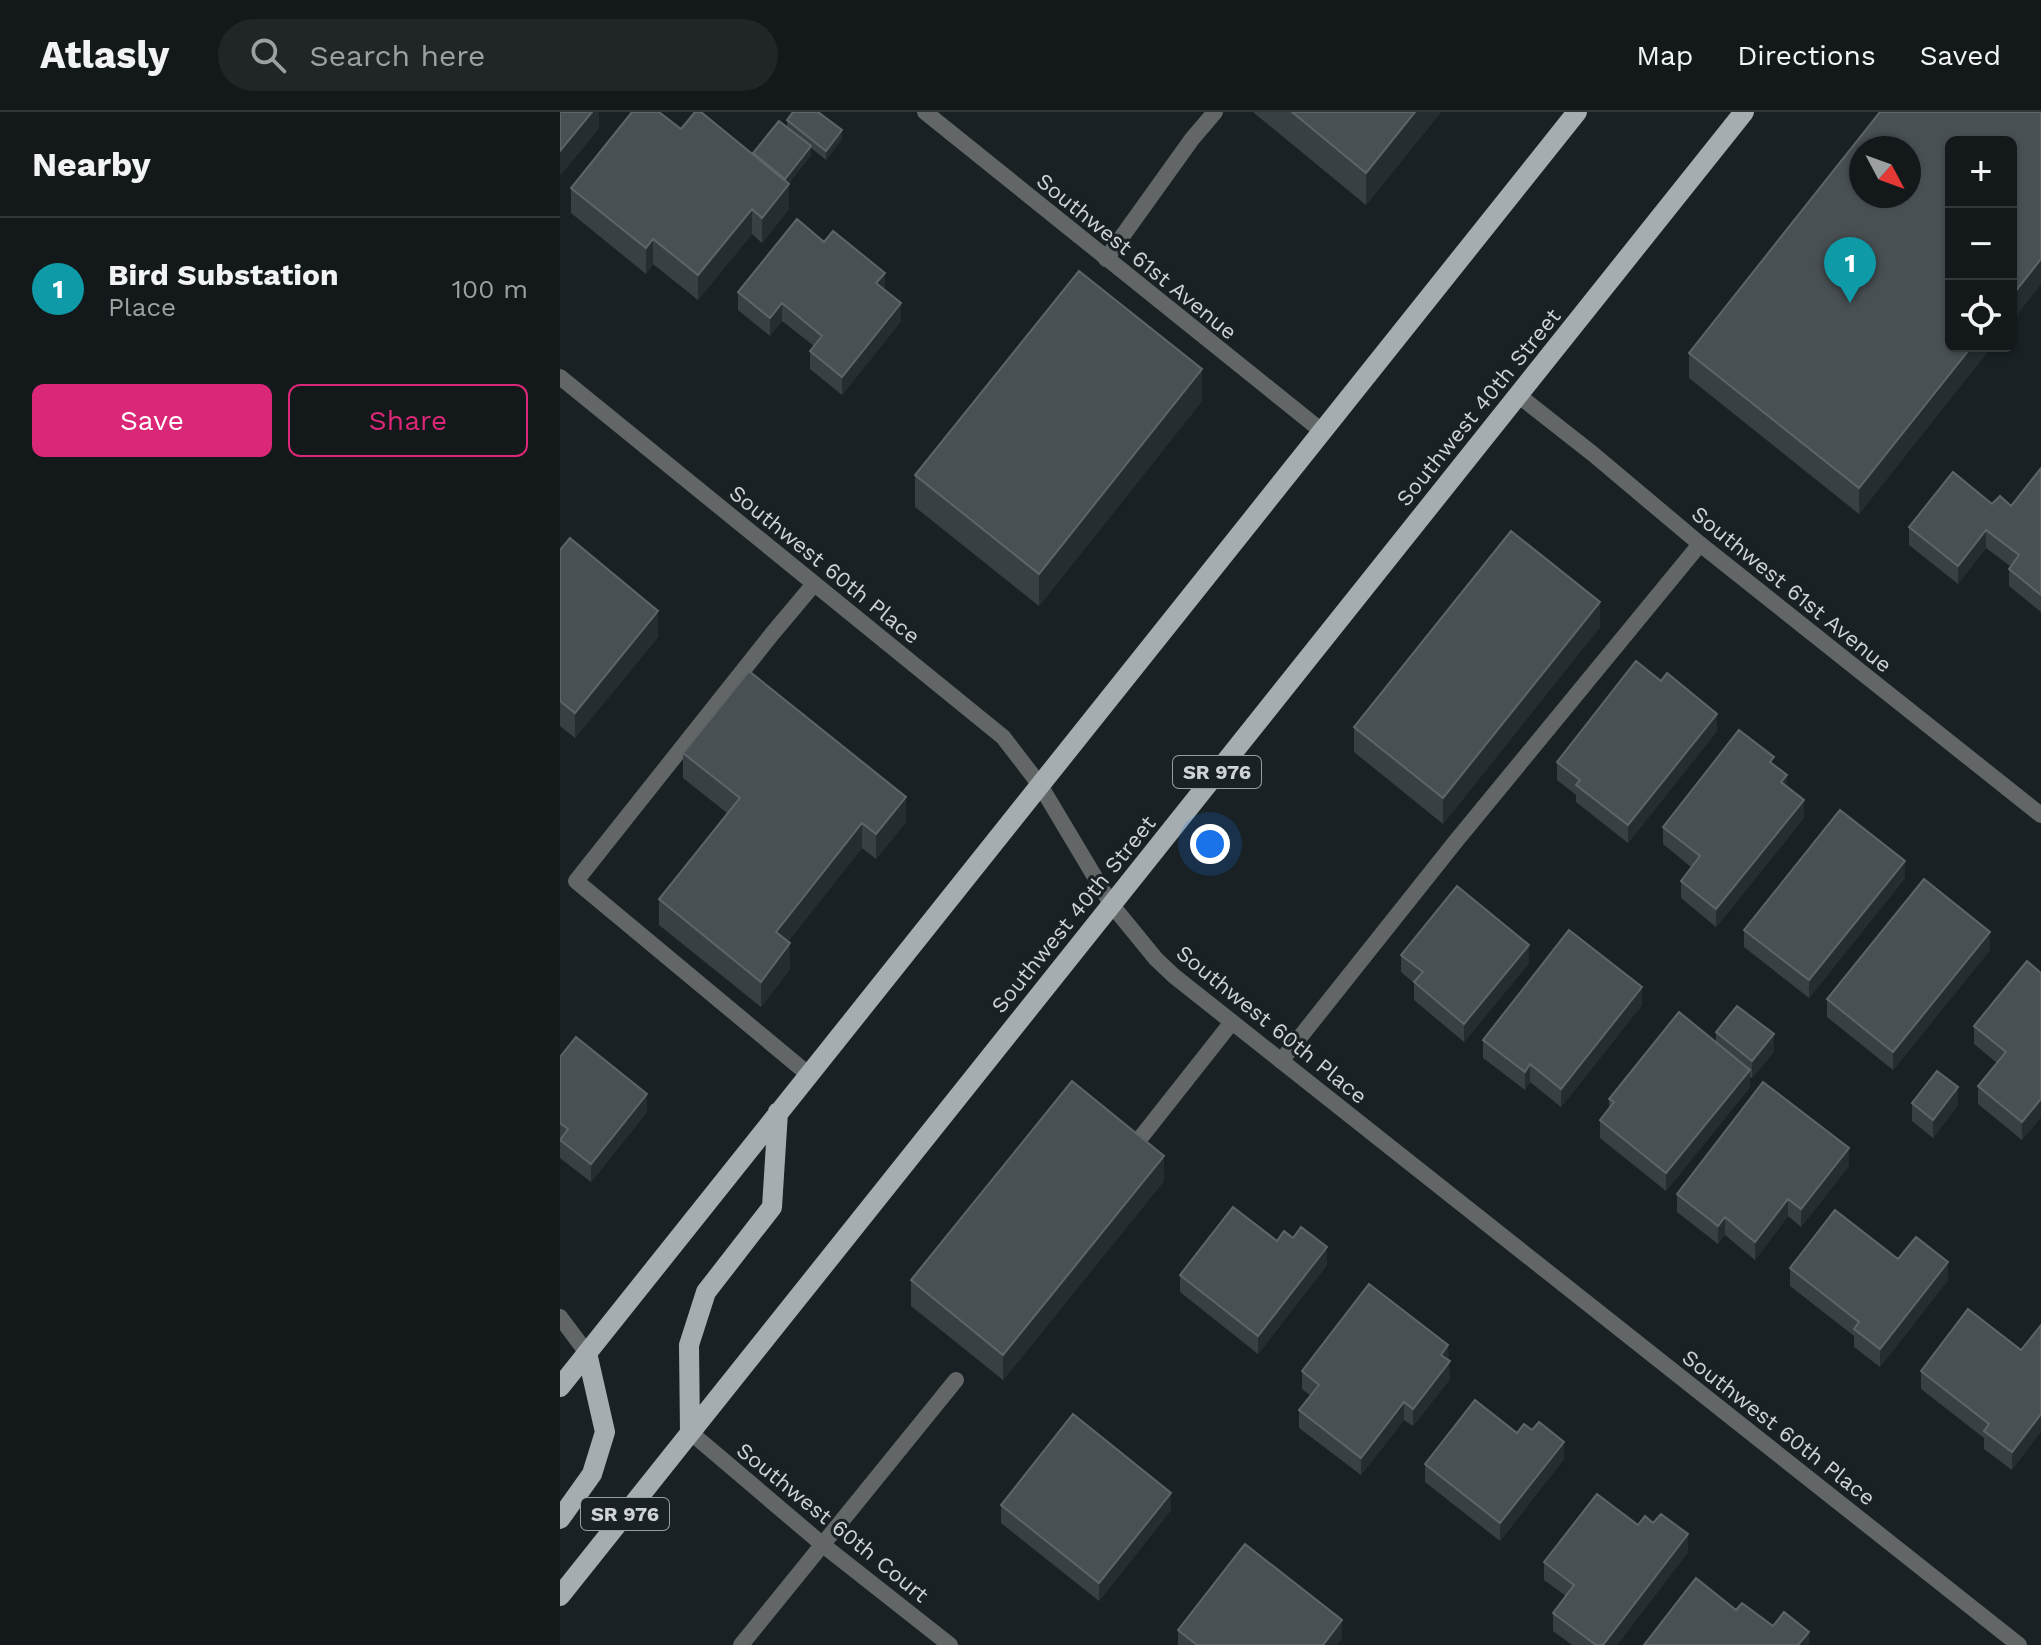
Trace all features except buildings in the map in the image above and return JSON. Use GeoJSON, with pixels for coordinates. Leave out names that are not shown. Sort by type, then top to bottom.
{"type":"FeatureCollection","features":[{"type":"Feature","properties":{"kind":"main road"},"geometry":{"type":"LineString","coordinates":[[560,1387],[1577,112]]}},
{"type":"Feature","properties":{"kind":"main road","name":"Southwest 40th Street"},"geometry":{"type":"LineString","coordinates":[[560,1596],[1744,112]]}},
{"type":"Feature","properties":{"kind":"main road"},"geometry":{"type":"LineString","coordinates":[[690,1432],[689,1345],[706,1292],[772,1207],[778,1112]]}},
{"type":"Feature","properties":{"kind":"main road"},"geometry":{"type":"LineString","coordinates":[[560,1519],[592,1474],[605,1432],[587,1353]]}},
{"type":"Feature","properties":{"kind":"street","name":"Southwest 61st Avenue"},"geometry":{"type":"LineString","coordinates":[[925,112],[1323,432]]}},
{"type":"Feature","properties":{"kind":"street"},"geometry":{"type":"LineString","coordinates":[[1106,259],[1215,112]]}},
{"type":"Feature","properties":{"kind":"street","name":"Southwest 60th Place"},"geometry":{"type":"LineString","coordinates":[[560,377],[1003,737],[1040,785],[1111,904],[1156,959],[2019,1645]]}},
{"type":"Feature","properties":{"kind":"street","name":"Southwest 61st Avenue"},"geometry":{"type":"LineString","coordinates":[[1518,395],[2041,815]]}},
{"type":"Feature","properties":{"kind":"street"},"geometry":{"type":"LineString","coordinates":[[1281,1061],[1456,841],[1700,544]]}},
{"type":"Feature","properties":{"kind":"street"},"geometry":{"type":"LineString","coordinates":[[808,1074],[576,881],[814,584]]}},
{"type":"Feature","properties":{"kind":"street"},"geometry":{"type":"LineString","coordinates":[[1138,1141],[1232,1022]]}},
{"type":"Feature","properties":{"kind":"street"},"geometry":{"type":"LineString","coordinates":[[560,1317],[587,1353]]}},
{"type":"Feature","properties":{"kind":"street"},"geometry":{"type":"LineString","coordinates":[[741,1645],[956,1380]]}},
{"type":"Feature","properties":{"kind":"street","name":"Southwest 60th Court"},"geometry":{"type":"LineString","coordinates":[[690,1432],[823,1545],[950,1645]]}},
{"type":"Feature","properties":{"kind":"place","name":"Bird Substation"},"geometry":{"type":"Point","coordinates":[1850,303]}}]}
